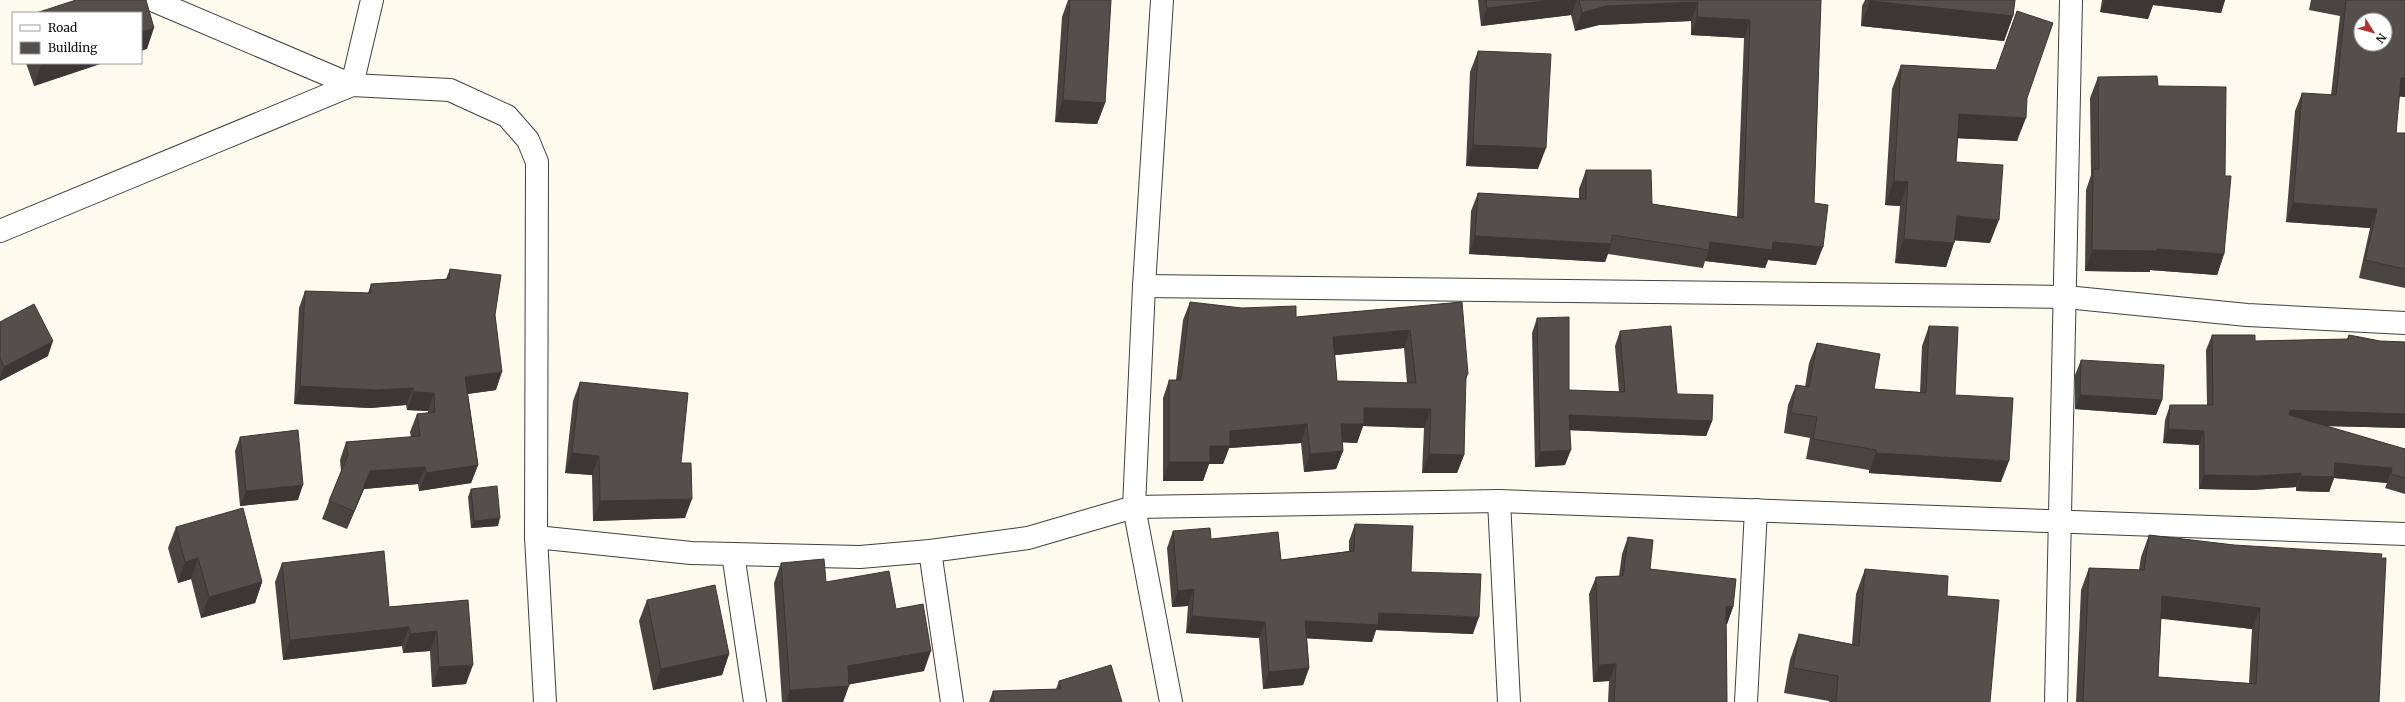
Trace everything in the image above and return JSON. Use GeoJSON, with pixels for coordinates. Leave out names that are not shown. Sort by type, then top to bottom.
{"type":"FeatureCollection","features":[{"type":"Feature","properties":{"kind":"street"},"geometry":{"type":"LineString","coordinates":[[352,85],[372,0]]}},
{"type":"Feature","properties":{"kind":"street"},"geometry":{"type":"LineString","coordinates":[[1162,0],[1144,286],[1134,507],[1171,702]]}},
{"type":"Feature","properties":{"kind":"street"},"geometry":{"type":"LineString","coordinates":[[2056,702],[2059,520],[2066,297],[2071,0]]}},
{"type":"Feature","properties":{"kind":"street"},"geometry":{"type":"LineString","coordinates":[[163,2],[352,85],[450,90],[507,116],[528,140],[537,162],[536,538],[545,702]]}},
{"type":"Feature","properties":{"kind":"street"},"geometry":{"type":"LineString","coordinates":[[0,230],[352,85]]}},
{"type":"Feature","properties":{"kind":"street"},"geometry":{"type":"LineString","coordinates":[[1144,286],[2066,297],[2247,315],[2405,322]]}},
{"type":"Feature","properties":{"kind":"street"},"geometry":{"type":"LineString","coordinates":[[536,538],[691,553],[860,557],[930,551],[1028,538],[1134,507],[1499,501],[2059,520],[2405,534]]}},
{"type":"Feature","properties":{"kind":"street"},"geometry":{"type":"LineString","coordinates":[[1499,501],[1509,702]]}},
{"type":"Feature","properties":{"kind":"street"},"geometry":{"type":"LineString","coordinates":[[1746,702],[1756,510]]}},
{"type":"Feature","properties":{"kind":"street"},"geometry":{"type":"LineString","coordinates":[[930,551],[952,702]]}},
{"type":"Feature","properties":{"kind":"street"},"geometry":{"type":"LineString","coordinates":[[733,554],[755,702]]}},
{"type":"Feature","properties":{"kind":"building"},"geometry":{"type":"Polygon","coordinates":[[[76,0],[146,0],[154,28],[142,32],[142,12],[39,12],[76,0]]]}},
{"type":"Feature","properties":{"kind":"building"},"geometry":{"type":"Polygon","coordinates":[[[1070,0],[1111,0],[1105,103],[1063,100],[1070,0]]]}},
{"type":"Feature","properties":{"kind":"building"},"geometry":{"type":"Polygon","coordinates":[[[1486,0],[1553,0],[1487,8],[1486,0]]]}},
{"type":"Feature","properties":{"kind":"building"},"geometry":{"type":"Polygon","coordinates":[[[1579,0],[1821,0],[1814,203],[1828,205],[1823,247],[1773,242],[1772,250],[1710,242],[1709,250],[1612,235],[1611,244],[1475,236],[1478,193],[1586,199],[1586,170],[1651,170],[1652,204],[1743,218],[1750,20],[1697,17],[1698,2],[1606,6],[1582,13],[1579,0]]]}},
{"type":"Feature","properties":{"kind":"building"},"geometry":{"type":"Polygon","coordinates":[[[1870,0],[2015,0],[2013,16],[1870,0]]]}},
{"type":"Feature","properties":{"kind":"building"},"geometry":{"type":"Polygon","coordinates":[[[2346,0],[2405,0],[2405,78],[2401,78],[2396,133],[2405,133],[2405,269],[2365,260],[2377,209],[2293,203],[2302,93],[2336,95],[2346,0]]]}},
{"type":"Feature","properties":{"kind":"building"},"geometry":{"type":"Polygon","coordinates":[[[2017,11],[2053,23],[2027,98],[2026,118],[1959,114],[1956,162],[2003,165],[1999,220],[1957,216],[1954,243],[1904,239],[1908,182],[1894,181],[1901,65],[1996,70],[2017,11]]]}},
{"type":"Feature","properties":{"kind":"building"},"geometry":{"type":"Polygon","coordinates":[[[1478,51],[1551,54],[1546,148],[1473,145],[1478,51]]]}},
{"type":"Feature","properties":{"kind":"building"},"geometry":{"type":"Polygon","coordinates":[[[2157,76],[2158,86],[2226,87],[2225,176],[2231,176],[2224,254],[2157,249],[2157,251],[2092,250],[2093,169],[2099,169],[2098,77],[2157,76]]]}},
{"type":"Feature","properties":{"kind":"building"},"geometry":{"type":"Polygon","coordinates":[[[450,269],[501,275],[495,315],[502,372],[465,377],[478,465],[426,473],[425,467],[370,471],[354,511],[329,501],[348,455],[346,442],[420,436],[417,414],[435,412],[434,393],[414,392],[413,388],[377,390],[300,386],[305,291],[371,293],[371,284],[449,279],[450,269]]]}},
{"type":"Feature","properties":{"kind":"building"},"geometry":{"type":"Polygon","coordinates":[[[1190,302],[1242,308],[1296,306],[1296,317],[1462,302],[1468,374],[1466,375],[1464,455],[1429,454],[1431,409],[1364,408],[1364,424],[1341,424],[1343,451],[1310,454],[1307,424],[1230,431],[1230,446],[1210,446],[1210,462],[1169,462],[1169,380],[1181,380],[1190,302]],[[1410,330],[1333,337],[1337,381],[1416,383],[1410,330]]]}},
{"type":"Feature","properties":{"kind":"building"},"geometry":{"type":"Polygon","coordinates":[[[34,304],[53,341],[4,367],[0,358],[0,322],[34,304]]]}},
{"type":"Feature","properties":{"kind":"building"},"geometry":{"type":"Polygon","coordinates":[[[1569,317],[1569,390],[1625,392],[1620,331],[1671,326],[1677,394],[1713,395],[1712,421],[1569,415],[1571,450],[1540,452],[1537,318],[1569,317]]]}},
{"type":"Feature","properties":{"kind":"building"},"geometry":{"type":"Polygon","coordinates":[[[1929,326],[1958,327],[1955,395],[2013,398],[2009,461],[1876,453],[1876,450],[1813,439],[1817,417],[1791,413],[1796,385],[1809,387],[1817,343],[1880,354],[1874,389],[1926,393],[1929,326]]]}},
{"type":"Feature","properties":{"kind":"building"},"geometry":{"type":"Polygon","coordinates":[[[2212,335],[2255,335],[2255,341],[2348,339],[2349,335],[2380,341],[2405,342],[2405,414],[2290,410],[2289,415],[2405,449],[2405,478],[2391,474],[2392,468],[2335,463],[2334,477],[2301,476],[2301,473],[2258,476],[2204,475],[2204,431],[2168,429],[2170,405],[2213,405],[2212,335]]]}},
{"type":"Feature","properties":{"kind":"building"},"geometry":{"type":"Polygon","coordinates":[[[2081,360],[2164,365],[2162,400],[2080,395],[2081,360]]]}},
{"type":"Feature","properties":{"kind":"building"},"geometry":{"type":"Polygon","coordinates":[[[580,382],[688,393],[681,463],[691,463],[692,499],[600,501],[599,456],[572,453],[580,382]]]}},
{"type":"Feature","properties":{"kind":"building"},"geometry":{"type":"Polygon","coordinates":[[[298,430],[303,485],[246,491],[240,437],[298,430]]]}},
{"type":"Feature","properties":{"kind":"building"},"geometry":{"type":"Polygon","coordinates":[[[497,486],[500,518],[474,521],[471,489],[497,486]]]}},
{"type":"Feature","properties":{"kind":"building"},"geometry":{"type":"Polygon","coordinates":[[[243,508],[262,582],[209,597],[198,558],[185,562],[176,527],[243,508]]]}},
{"type":"Feature","properties":{"kind":"building"},"geometry":{"type":"Polygon","coordinates":[[[1355,524],[1413,526],[1411,572],[1481,574],[1479,617],[1379,613],[1378,625],[1305,621],[1309,668],[1269,672],[1265,622],[1192,616],[1194,589],[1178,591],[1173,531],[1210,528],[1211,539],[1278,532],[1281,560],[1354,551],[1355,524]]]}},
{"type":"Feature","properties":{"kind":"building"},"geometry":{"type":"Polygon","coordinates":[[[2149,535],[2234,545],[2382,554],[2381,558],[2386,558],[2379,702],[2083,702],[2089,568],[2144,570],[2149,535]],[[2162,596],[2158,677],[2256,684],[2260,608],[2162,596]]]}},
{"type":"Feature","properties":{"kind":"building"},"geometry":{"type":"Polygon","coordinates":[[[1628,537],[1653,540],[1650,569],[1736,579],[1733,607],[1726,606],[1727,702],[1614,702],[1616,664],[1599,665],[1596,577],[1623,576],[1628,537]]]}},
{"type":"Feature","properties":{"kind":"building"},"geometry":{"type":"Polygon","coordinates":[[[384,551],[389,607],[468,600],[473,665],[439,667],[437,631],[410,634],[409,627],[290,640],[282,563],[384,551]]]}},
{"type":"Feature","properties":{"kind":"building"},"geometry":{"type":"Polygon","coordinates":[[[824,559],[826,582],[889,571],[896,609],[923,604],[931,651],[848,666],[849,686],[790,690],[781,563],[824,559]]]}},
{"type":"Feature","properties":{"kind":"building"},"geometry":{"type":"Polygon","coordinates":[[[1865,569],[1948,576],[1947,596],[1999,600],[1990,702],[1836,702],[1838,676],[1793,668],[1799,634],[1859,646],[1865,569]]]}},
{"type":"Feature","properties":{"kind":"building"},"geometry":{"type":"Polygon","coordinates":[[[715,585],[729,654],[661,669],[647,600],[715,585]]]}},
{"type":"Feature","properties":{"kind":"building"},"geometry":{"type":"Polygon","coordinates":[[[1111,665],[1122,702],[994,702],[993,691],[1061,689],[1059,681],[1111,665]]]}}]}
